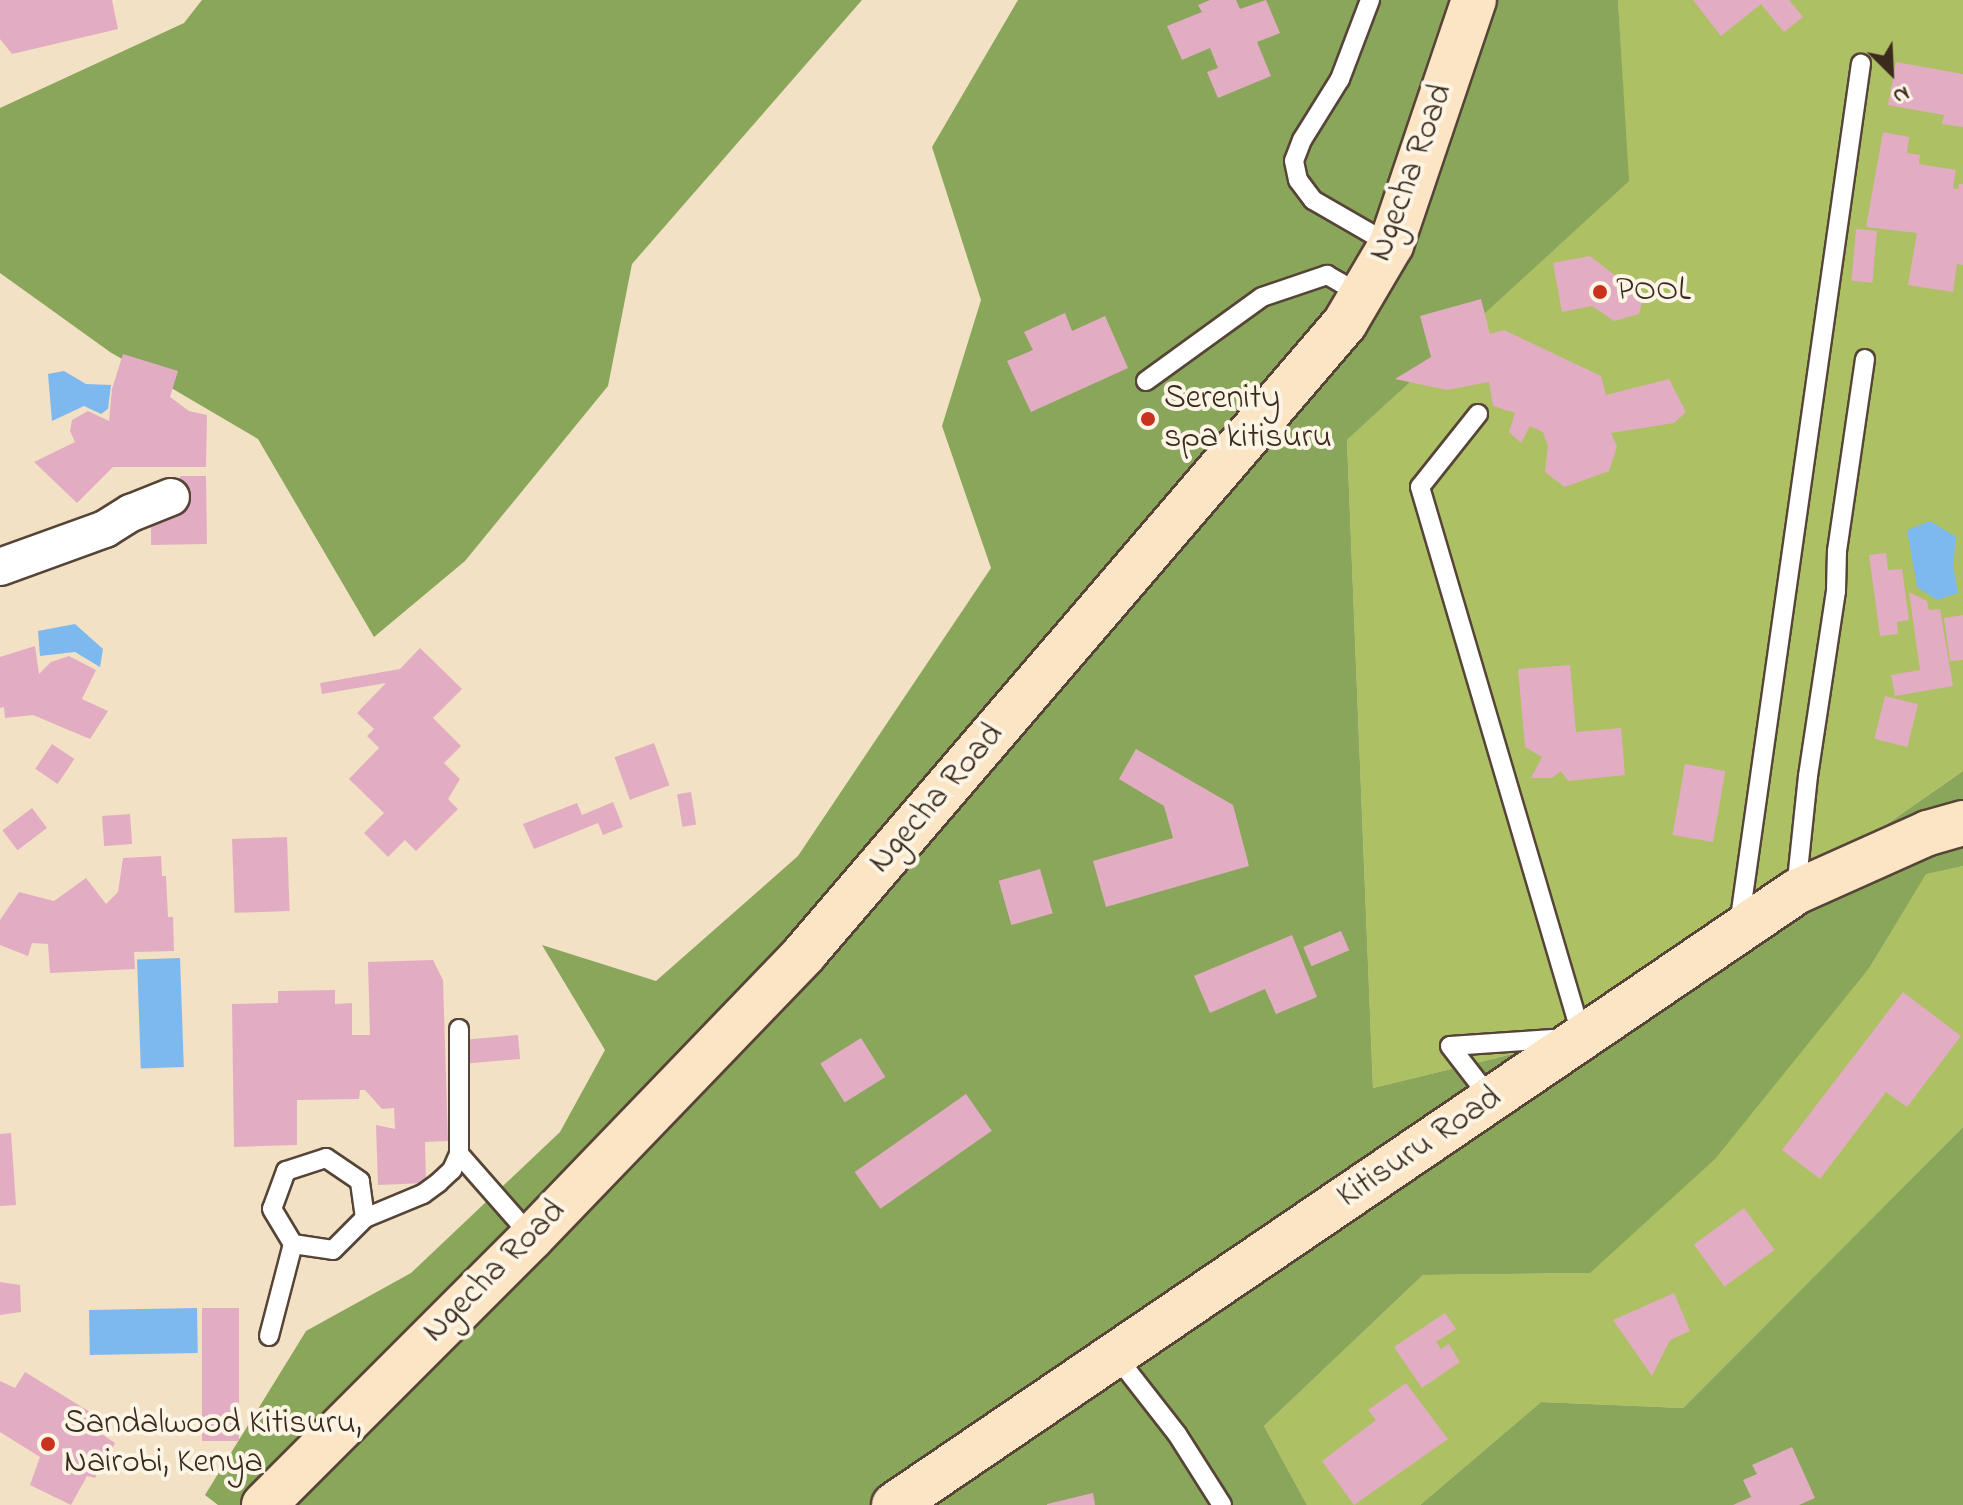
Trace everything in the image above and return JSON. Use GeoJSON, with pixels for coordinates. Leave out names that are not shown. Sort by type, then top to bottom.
{"type":"FeatureCollection","features":[{"type":"Feature","properties":{"kind":"main road","name":"Ngecha Road"},"geometry":{"type":"LineString","coordinates":[[264,1505],[532,1237],[804,954],[1345,323],[1391,245],[1474,0]]}},
{"type":"Feature","properties":{"kind":"main road","name":"Kitisuru Road"},"geometry":{"type":"LineString","coordinates":[[894,1505],[1796,892],[1928,833],[1963,823]]}},
{"type":"Feature","properties":{"kind":"street"},"geometry":{"type":"LineString","coordinates":[[0,567],[105,529],[131,513],[171,497]]}},
{"type":"Feature","properties":{"kind":"lane"},"geometry":{"type":"LineString","coordinates":[[1370,0],[1340,79],[1302,140],[1294,161],[1298,180],[1313,200],[1391,245]]}},
{"type":"Feature","properties":{"kind":"lane"},"geometry":{"type":"LineString","coordinates":[[1738,932],[1861,64]]}},
{"type":"Feature","properties":{"kind":"lane"},"geometry":{"type":"LineString","coordinates":[[1146,381],[1262,297],[1327,275],[1362,295]]}},
{"type":"Feature","properties":{"kind":"lane"},"geometry":{"type":"LineString","coordinates":[[1796,892],[1808,776],[1836,591],[1837,551],[1865,359]]}},
{"type":"Feature","properties":{"kind":"lane"},"geometry":{"type":"LineString","coordinates":[[1478,414],[1420,487],[1582,1037],[1450,1046],[1491,1099]]}},
{"type":"Feature","properties":{"kind":"lane"},"geometry":{"type":"LineString","coordinates":[[293,1244],[333,1250],[365,1218],[423,1194],[452,1170],[459,1154],[459,1029]]}},
{"type":"Feature","properties":{"kind":"lane"},"geometry":{"type":"LineString","coordinates":[[459,1154],[532,1237]]}},
{"type":"Feature","properties":{"kind":"lane"},"geometry":{"type":"LineString","coordinates":[[269,1336],[293,1244],[272,1209],[286,1171],[326,1158],[360,1181],[365,1218]]}},
{"type":"Feature","properties":{"kind":"lane"},"geometry":{"type":"LineString","coordinates":[[1116,1356],[1170,1424],[1222,1505]]}},
{"type":"Feature","properties":{"kind":"green space"},"geometry":{"type":"Polygon","coordinates":[[[202,0],[862,0],[632,264],[608,386],[465,561],[374,637],[258,439],[110,352],[0,273],[0,108],[184,23],[202,0]]]}},
{"type":"Feature","properties":{"kind":"green space"},"geometry":{"type":"Polygon","coordinates":[[[1018,0],[1618,0],[1629,181],[1347,440],[1373,1088],[1582,1037],[1963,771],[1963,866],[1926,874],[1870,967],[1715,1159],[1590,1273],[1423,1275],[1264,1426],[1307,1505],[218,1505],[205,1495],[306,1331],[411,1273],[560,1132],[605,1050],[542,945],[656,981],[798,856],[991,568],[942,426],[981,300],[932,147],[1018,0]]]}},
{"type":"Feature","properties":{"kind":"green space"},"geometry":{"type":"Polygon","coordinates":[[[1618,0],[1963,0],[1963,771],[1582,1037],[1373,1088],[1347,440],[1628,181],[1618,0]]]}},
{"type":"Feature","properties":{"kind":"green space"},"geometry":{"type":"Polygon","coordinates":[[[1963,866],[1963,1127],[1683,1408],[1541,1402],[1420,1505],[1307,1505],[1264,1426],[1423,1275],[1590,1273],[1870,967],[1926,873],[1963,866]]]}},
{"type":"Feature","properties":{"kind":"green space"},"geometry":{"type":"Polygon","coordinates":[[[1963,1127],[1963,1505],[1420,1505],[1541,1402],[1683,1408],[1963,1127]]]}},
{"type":"Feature","properties":{"kind":"water"},"geometry":{"type":"Polygon","coordinates":[[[64,371],[86,384],[111,385],[108,409],[101,414],[84,406],[52,421],[48,374],[64,371]]]}},
{"type":"Feature","properties":{"kind":"water"},"geometry":{"type":"Polygon","coordinates":[[[1930,521],[1956,537],[1953,566],[1958,593],[1937,600],[1917,587],[1907,530],[1930,521]]]}},
{"type":"Feature","properties":{"kind":"water"},"geometry":{"type":"Polygon","coordinates":[[[75,624],[103,649],[100,667],[75,652],[40,656],[38,631],[75,624]]]}},
{"type":"Feature","properties":{"kind":"water"},"geometry":{"type":"Polygon","coordinates":[[[180,958],[184,1067],[141,1068],[137,960],[180,958]]]}},
{"type":"Feature","properties":{"kind":"water"},"geometry":{"type":"Polygon","coordinates":[[[197,1308],[198,1353],[90,1355],[89,1310],[197,1308]]]}},
{"type":"Feature","properties":{"kind":"building"},"geometry":{"type":"Polygon","coordinates":[[[0,0],[112,0],[118,29],[12,54],[0,39],[0,0]]]}},
{"type":"Feature","properties":{"kind":"building"},"geometry":{"type":"Polygon","coordinates":[[[1210,0],[1236,0],[1240,9],[1266,0],[1280,33],[1257,42],[1271,76],[1218,98],[1207,72],[1218,68],[1210,48],[1182,60],[1167,26],[1202,12],[1198,5],[1210,0]]]}},
{"type":"Feature","properties":{"kind":"building"},"geometry":{"type":"Polygon","coordinates":[[[1693,0],[1789,0],[1803,17],[1784,32],[1761,4],[1721,36],[1693,0]]]}},
{"type":"Feature","properties":{"kind":"building"},"geometry":{"type":"Polygon","coordinates":[[[1896,62],[1963,74],[1963,127],[1942,124],[1944,115],[1888,105],[1896,62]]]}},
{"type":"Feature","properties":{"kind":"building"},"geometry":{"type":"Polygon","coordinates":[[[1883,132],[1909,137],[1907,153],[1920,155],[1919,164],[1956,170],[1953,188],[1958,189],[1959,184],[1963,184],[1963,265],[1957,264],[1953,292],[1908,285],[1917,233],[1866,227],[1883,132]]]}},
{"type":"Feature","properties":{"kind":"building"},"geometry":{"type":"Polygon","coordinates":[[[1856,229],[1877,231],[1872,283],[1851,281],[1856,229]]]}},
{"type":"Feature","properties":{"kind":"building","name":"POOL"},"geometry":{"type":"Polygon","coordinates":[[[1590,256],[1626,284],[1640,287],[1644,296],[1639,314],[1614,321],[1592,306],[1562,312],[1553,263],[1590,256]]]}},
{"type":"Feature","properties":{"kind":"building"},"geometry":{"type":"Polygon","coordinates":[[[1481,299],[1490,334],[1504,330],[1601,376],[1606,395],[1669,379],[1686,412],[1674,423],[1611,433],[1617,447],[1609,471],[1565,487],[1545,472],[1548,446],[1543,432],[1530,426],[1521,443],[1509,432],[1515,413],[1493,406],[1489,382],[1447,390],[1395,379],[1431,357],[1420,316],[1481,299]]]}},
{"type":"Feature","properties":{"kind":"building"},"geometry":{"type":"Polygon","coordinates":[[[1065,313],[1072,331],[1105,316],[1128,368],[1031,412],[1007,361],[1033,350],[1024,332],[1065,313]]]}},
{"type":"Feature","properties":{"kind":"building"},"geometry":{"type":"Polygon","coordinates":[[[123,354],[178,371],[170,397],[189,411],[207,415],[206,467],[113,467],[77,503],[34,462],[75,442],[70,431],[72,420],[88,411],[109,421],[112,389],[123,354]]]}},
{"type":"Feature","properties":{"kind":"building"},"geometry":{"type":"Polygon","coordinates":[[[180,476],[206,476],[207,544],[151,545],[151,515],[181,514],[180,476]]]}},
{"type":"Feature","properties":{"kind":"building"},"geometry":{"type":"Polygon","coordinates":[[[1886,553],[1888,570],[1902,569],[1909,620],[1897,622],[1898,634],[1880,636],[1869,555],[1886,553]]]}},
{"type":"Feature","properties":{"kind":"building"},"geometry":{"type":"Polygon","coordinates":[[[1909,592],[1927,601],[1929,610],[1940,609],[1953,686],[1895,696],[1891,675],[1920,670],[1909,592]]]}},
{"type":"Feature","properties":{"kind":"building"},"geometry":{"type":"Polygon","coordinates":[[[1963,615],[1963,660],[1950,661],[1944,618],[1963,615]]]}},
{"type":"Feature","properties":{"kind":"building"},"geometry":{"type":"Polygon","coordinates":[[[35,646],[39,674],[51,662],[69,656],[96,670],[82,699],[108,711],[90,739],[33,715],[5,718],[4,707],[0,708],[0,657],[35,646]]]}},
{"type":"Feature","properties":{"kind":"building"},"geometry":{"type":"Polygon","coordinates":[[[420,648],[462,689],[433,718],[461,746],[444,763],[460,779],[448,799],[458,809],[416,851],[405,840],[388,857],[364,833],[384,813],[349,779],[379,748],[367,736],[374,729],[357,713],[386,683],[322,694],[320,683],[400,669],[420,648]]]}},
{"type":"Feature","properties":{"kind":"building"},"geometry":{"type":"Polygon","coordinates":[[[1570,665],[1576,732],[1621,728],[1625,775],[1568,781],[1561,771],[1552,778],[1531,778],[1542,757],[1525,747],[1518,669],[1570,665]]]}},
{"type":"Feature","properties":{"kind":"building"},"geometry":{"type":"Polygon","coordinates":[[[1885,696],[1918,704],[1907,747],[1874,739],[1885,696]]]}},
{"type":"Feature","properties":{"kind":"building"},"geometry":{"type":"Polygon","coordinates":[[[654,743],[669,785],[630,800],[615,757],[654,743]]]}},
{"type":"Feature","properties":{"kind":"building"},"geometry":{"type":"Polygon","coordinates":[[[52,744],[74,759],[58,784],[35,769],[52,744]]]}},
{"type":"Feature","properties":{"kind":"building"},"geometry":{"type":"Polygon","coordinates":[[[1136,749],[1233,805],[1249,866],[1106,907],[1093,861],[1173,838],[1164,806],[1119,779],[1136,749]]]}},
{"type":"Feature","properties":{"kind":"building"},"geometry":{"type":"Polygon","coordinates":[[[1685,764],[1725,771],[1713,842],[1672,835],[1685,764]]]}},
{"type":"Feature","properties":{"kind":"building"},"geometry":{"type":"Polygon","coordinates":[[[691,792],[696,825],[682,827],[677,794],[691,792]]]}},
{"type":"Feature","properties":{"kind":"building"},"geometry":{"type":"Polygon","coordinates":[[[613,802],[623,827],[603,835],[598,823],[534,849],[523,824],[577,803],[582,815],[613,802]]]}},
{"type":"Feature","properties":{"kind":"building"},"geometry":{"type":"Polygon","coordinates":[[[32,808],[47,828],[17,850],[2,830],[32,808]]]}},
{"type":"Feature","properties":{"kind":"building"},"geometry":{"type":"Polygon","coordinates":[[[130,814],[132,844],[104,846],[102,816],[130,814]]]}},
{"type":"Feature","properties":{"kind":"building"},"geometry":{"type":"Polygon","coordinates":[[[287,837],[290,911],[235,913],[232,839],[287,837]]]}},
{"type":"Feature","properties":{"kind":"building"},"geometry":{"type":"Polygon","coordinates":[[[161,856],[162,876],[166,876],[168,917],[173,917],[174,951],[134,952],[135,969],[50,973],[48,944],[32,943],[28,956],[0,945],[0,920],[19,892],[54,901],[86,878],[106,904],[118,892],[123,858],[161,856]]]}},
{"type":"Feature","properties":{"kind":"building"},"geometry":{"type":"Polygon","coordinates":[[[1040,869],[1053,913],[1011,925],[999,881],[1040,869]]]}},
{"type":"Feature","properties":{"kind":"building"},"geometry":{"type":"Polygon","coordinates":[[[1341,931],[1349,950],[1311,966],[1303,947],[1341,931]]]}},
{"type":"Feature","properties":{"kind":"building"},"geometry":{"type":"Polygon","coordinates":[[[1292,935],[1317,997],[1276,1014],[1265,989],[1210,1013],[1194,976],[1292,935]]]}},
{"type":"Feature","properties":{"kind":"building"},"geometry":{"type":"Polygon","coordinates":[[[433,960],[443,980],[448,1141],[425,1142],[426,1183],[378,1185],[376,1125],[395,1129],[394,1108],[382,1109],[365,1090],[360,1090],[359,1099],[297,1100],[297,1145],[234,1147],[232,1004],[278,1003],[278,991],[335,990],[335,1004],[352,1003],[352,1035],[370,1035],[368,962],[433,960]]]}},
{"type":"Feature","properties":{"kind":"building"},"geometry":{"type":"Polygon","coordinates":[[[1903,992],[1961,1036],[1907,1107],[1886,1092],[1820,1179],[1782,1150],[1903,992]]]}},
{"type":"Feature","properties":{"kind":"building"},"geometry":{"type":"Polygon","coordinates":[[[518,1035],[520,1059],[464,1064],[462,1040],[518,1035]]]}},
{"type":"Feature","properties":{"kind":"building"},"geometry":{"type":"Polygon","coordinates":[[[861,1038],[885,1077],[845,1102],[820,1063],[861,1038]]]}},
{"type":"Feature","properties":{"kind":"building"},"geometry":{"type":"Polygon","coordinates":[[[966,1094],[992,1131],[880,1209],[855,1172],[966,1094]]]}},
{"type":"Feature","properties":{"kind":"building"},"geometry":{"type":"Polygon","coordinates":[[[11,1133],[16,1205],[0,1206],[0,1134],[11,1133]]]}},
{"type":"Feature","properties":{"kind":"building"},"geometry":{"type":"Polygon","coordinates":[[[1744,1208],[1775,1250],[1724,1287],[1694,1244],[1744,1208]]]}},
{"type":"Feature","properties":{"kind":"building"},"geometry":{"type":"Polygon","coordinates":[[[0,1282],[20,1285],[21,1312],[0,1315],[0,1282]]]}},
{"type":"Feature","properties":{"kind":"building"},"geometry":{"type":"Polygon","coordinates":[[[1674,1293],[1690,1331],[1670,1340],[1652,1376],[1613,1320],[1674,1293]]]}},
{"type":"Feature","properties":{"kind":"building"},"geometry":{"type":"Polygon","coordinates":[[[202,1308],[239,1308],[239,1441],[202,1441],[202,1308]]]}},
{"type":"Feature","properties":{"kind":"building"},"geometry":{"type":"Polygon","coordinates":[[[1445,1313],[1456,1329],[1436,1342],[1441,1349],[1449,1344],[1460,1362],[1422,1388],[1394,1347],[1445,1313]]]}},
{"type":"Feature","properties":{"kind":"building"},"geometry":{"type":"Polygon","coordinates":[[[25,1372],[90,1412],[84,1422],[115,1443],[95,1478],[87,1476],[71,1505],[30,1485],[40,1457],[0,1432],[0,1381],[15,1388],[25,1372]]]}},
{"type":"Feature","properties":{"kind":"building"},"geometry":{"type":"Polygon","coordinates":[[[1406,1383],[1448,1439],[1354,1505],[1322,1461],[1376,1420],[1368,1410],[1406,1383]]]}},
{"type":"Feature","properties":{"kind":"building"},"geometry":{"type":"Polygon","coordinates":[[[1792,1447],[1815,1498],[1799,1505],[1733,1505],[1751,1497],[1743,1480],[1757,1474],[1752,1465],[1792,1447]]]}},
{"type":"Feature","properties":{"kind":"building"},"geometry":{"type":"Polygon","coordinates":[[[1093,1493],[1095,1505],[1047,1505],[1047,1504],[1093,1493]]]}},
{"type":"Feature","properties":{"kind":"place","name":"POOL"},"geometry":{"type":"Point","coordinates":[1600,292]}},
{"type":"Feature","properties":{"kind":"place","name":"Serenity spa kitisuru"},"geometry":{"type":"Point","coordinates":[1148,419]}},
{"type":"Feature","properties":{"kind":"place","name":"Sandalwood Kitisuru, Nairobi, Kenya"},"geometry":{"type":"Point","coordinates":[48,1444]}}]}
